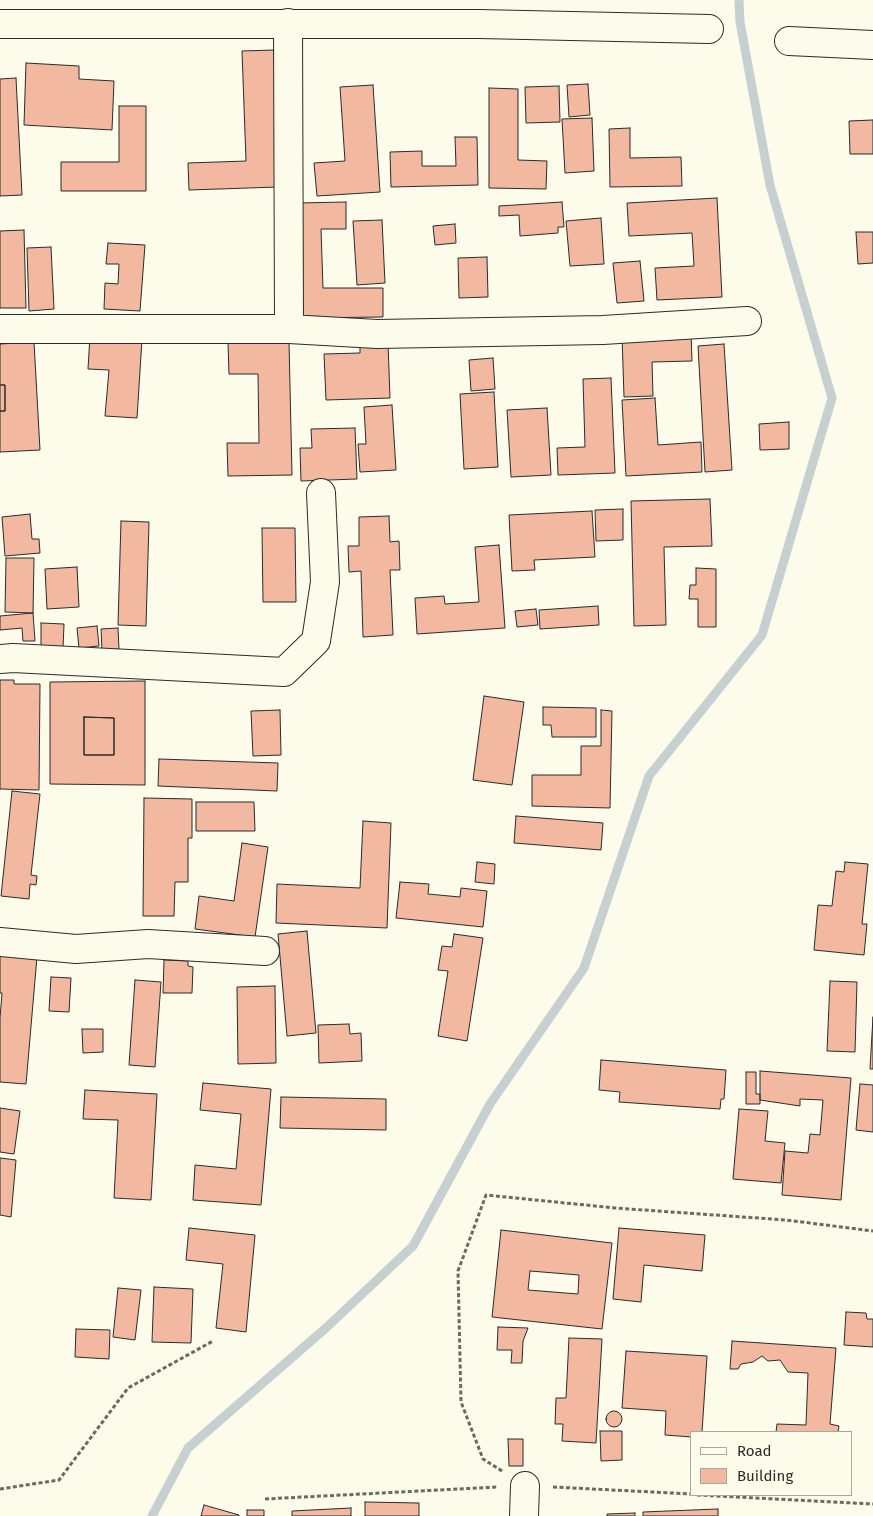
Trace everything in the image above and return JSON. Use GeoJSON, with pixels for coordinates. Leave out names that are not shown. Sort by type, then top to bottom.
{"type":"FeatureCollection","features":[{"type":"Feature","properties":{"kind":"street"},"geometry":{"type":"LineString","coordinates":[[0,24],[288,24],[479,12],[709,29]]}},
{"type":"Feature","properties":{"kind":"street"},"geometry":{"type":"LineString","coordinates":[[288,24],[290,329]]}},
{"type":"Feature","properties":{"kind":"street"},"geometry":{"type":"LineString","coordinates":[[789,41],[873,45]]}},
{"type":"Feature","properties":{"kind":"street"},"geometry":{"type":"LineString","coordinates":[[0,329],[290,329],[377,334],[604,330],[747,321]]}},
{"type":"Feature","properties":{"kind":"street"},"geometry":{"type":"LineString","coordinates":[[0,659],[13,658],[284,672],[316,641],[324,582],[321,493]]}},
{"type":"Feature","properties":{"kind":"street"},"geometry":{"type":"LineString","coordinates":[[0,942],[76,949],[148,944],[265,951]]}},
{"type":"Feature","properties":{"kind":"street"},"geometry":{"type":"LineString","coordinates":[[524,1516],[525,1486]]}},
{"type":"Feature","properties":{"kind":"path"},"geometry":{"type":"LineString","coordinates":[[525,1486],[483,1459],[461,1402],[458,1271],[486,1195],[615,1208],[786,1220],[873,1231]]}},
{"type":"Feature","properties":{"kind":"path"},"geometry":{"type":"LineString","coordinates":[[0,1489],[59,1480],[128,1388],[212,1341]]}},
{"type":"Feature","properties":{"kind":"path"},"geometry":{"type":"LineString","coordinates":[[265,1499],[525,1486],[690,1494]]}},
{"type":"Feature","properties":{"kind":"path"},"geometry":{"type":"LineString","coordinates":[[717,1496],[873,1504]]}},
{"type":"Feature","properties":{"kind":"building"},"geometry":{"type":"Polygon","coordinates":[[[274,50],[278,187],[189,190],[188,163],[246,161],[242,51],[274,50]]]}},
{"type":"Feature","properties":{"kind":"building"},"geometry":{"type":"Polygon","coordinates":[[[26,63],[79,66],[79,79],[114,81],[112,130],[24,125],[26,63]]]}},
{"type":"Feature","properties":{"kind":"building"},"geometry":{"type":"Polygon","coordinates":[[[16,78],[22,195],[0,196],[0,79],[16,78]]]}},
{"type":"Feature","properties":{"kind":"building"},"geometry":{"type":"Polygon","coordinates":[[[588,84],[590,115],[569,117],[567,85],[588,84]]]}},
{"type":"Feature","properties":{"kind":"building"},"geometry":{"type":"Polygon","coordinates":[[[373,85],[380,192],[317,196],[314,163],[345,161],[340,87],[373,85]]]}},
{"type":"Feature","properties":{"kind":"building"},"geometry":{"type":"Polygon","coordinates":[[[559,86],[560,122],[526,123],[525,87],[559,86]]]}},
{"type":"Feature","properties":{"kind":"building"},"geometry":{"type":"Polygon","coordinates":[[[489,88],[518,89],[518,160],[547,161],[546,189],[489,188],[489,88]]]}},
{"type":"Feature","properties":{"kind":"building"},"geometry":{"type":"Polygon","coordinates":[[[119,106],[146,106],[146,191],[61,191],[61,162],[119,162],[119,106]]]}},
{"type":"Feature","properties":{"kind":"building"},"geometry":{"type":"Polygon","coordinates":[[[592,118],[594,171],[565,173],[562,119],[592,118]]]}},
{"type":"Feature","properties":{"kind":"building"},"geometry":{"type":"Polygon","coordinates":[[[873,120],[873,154],[850,154],[849,121],[873,120]]]}},
{"type":"Feature","properties":{"kind":"building"},"geometry":{"type":"Polygon","coordinates":[[[630,128],[630,158],[681,157],[682,186],[610,187],[609,129],[630,128]]]}},
{"type":"Feature","properties":{"kind":"building"},"geometry":{"type":"Polygon","coordinates":[[[455,137],[477,137],[478,185],[391,187],[390,152],[422,151],[422,166],[456,166],[455,137]]]}},
{"type":"Feature","properties":{"kind":"building"},"geometry":{"type":"Polygon","coordinates":[[[717,198],[722,297],[657,300],[655,268],[694,266],[692,233],[629,236],[627,203],[717,198]]]}},
{"type":"Feature","properties":{"kind":"building"},"geometry":{"type":"Polygon","coordinates":[[[346,202],[346,229],[321,229],[323,288],[383,288],[383,317],[298,318],[297,203],[346,202]]]}},
{"type":"Feature","properties":{"kind":"building"},"geometry":{"type":"Polygon","coordinates":[[[562,202],[564,227],[558,227],[558,233],[520,236],[519,215],[499,216],[499,206],[562,202]]]}},
{"type":"Feature","properties":{"kind":"building"},"geometry":{"type":"Polygon","coordinates":[[[601,218],[604,264],[570,266],[566,221],[601,218]]]}},
{"type":"Feature","properties":{"kind":"building"},"geometry":{"type":"Polygon","coordinates":[[[382,220],[385,283],[357,285],[353,221],[382,220]]]}},
{"type":"Feature","properties":{"kind":"building"},"geometry":{"type":"Polygon","coordinates":[[[455,224],[456,243],[435,245],[433,226],[455,224]]]}},
{"type":"Feature","properties":{"kind":"building"},"geometry":{"type":"Polygon","coordinates":[[[24,230],[26,308],[0,308],[0,231],[24,230]]]}},
{"type":"Feature","properties":{"kind":"building"},"geometry":{"type":"Polygon","coordinates":[[[856,232],[873,232],[873,263],[858,264],[856,232]]]}},
{"type":"Feature","properties":{"kind":"building"},"geometry":{"type":"Polygon","coordinates":[[[108,243],[145,245],[140,311],[104,309],[105,283],[118,284],[119,264],[106,264],[108,243]]]}},
{"type":"Feature","properties":{"kind":"building"},"geometry":{"type":"Polygon","coordinates":[[[51,247],[54,309],[29,311],[27,248],[51,247]]]}},
{"type":"Feature","properties":{"kind":"building"},"geometry":{"type":"Polygon","coordinates":[[[487,257],[488,297],[459,298],[458,258],[487,257]]]}},
{"type":"Feature","properties":{"kind":"building"},"geometry":{"type":"Polygon","coordinates":[[[640,261],[644,301],[617,303],[613,263],[640,261]]]}},
{"type":"Feature","properties":{"kind":"building"},"geometry":{"type":"Polygon","coordinates":[[[691,334],[692,361],[652,362],[653,396],[624,397],[622,336],[691,334]]]}},
{"type":"Feature","properties":{"kind":"building"},"geometry":{"type":"Polygon","coordinates":[[[90,336],[142,339],[137,418],[105,416],[109,370],[88,369],[90,336]]]}},
{"type":"Feature","properties":{"kind":"building"},"geometry":{"type":"Polygon","coordinates":[[[34,342],[40,450],[0,452],[0,411],[5,411],[5,385],[0,385],[0,344],[34,342]]]}},
{"type":"Feature","properties":{"kind":"building"},"geometry":{"type":"Polygon","coordinates":[[[289,342],[292,475],[228,476],[227,443],[259,443],[258,374],[229,374],[228,343],[289,342]]]}},
{"type":"Feature","properties":{"kind":"building"},"geometry":{"type":"Polygon","coordinates":[[[388,343],[390,398],[326,400],[324,354],[360,353],[360,344],[388,343]]]}},
{"type":"Feature","properties":{"kind":"building"},"geometry":{"type":"Polygon","coordinates":[[[724,344],[732,470],[705,472],[698,346],[724,344]]]}},
{"type":"Feature","properties":{"kind":"building"},"geometry":{"type":"Polygon","coordinates":[[[493,358],[495,389],[471,391],[469,360],[493,358]]]}},
{"type":"Feature","properties":{"kind":"building"},"geometry":{"type":"Polygon","coordinates":[[[611,378],[615,473],[558,475],[557,448],[585,447],[583,379],[611,378]]]}},
{"type":"Feature","properties":{"kind":"building"},"geometry":{"type":"Polygon","coordinates":[[[0,385],[5,385],[5,411],[0,411],[0,385]]]}},
{"type":"Feature","properties":{"kind":"building"},"geometry":{"type":"Polygon","coordinates":[[[494,392],[498,467],[464,469],[460,394],[494,392]]]}},
{"type":"Feature","properties":{"kind":"building"},"geometry":{"type":"Polygon","coordinates":[[[655,398],[658,445],[701,442],[702,472],[626,476],[622,400],[655,398]]]}},
{"type":"Feature","properties":{"kind":"building"},"geometry":{"type":"Polygon","coordinates":[[[392,405],[396,470],[360,472],[358,444],[366,444],[364,407],[392,405]]]}},
{"type":"Feature","properties":{"kind":"building"},"geometry":{"type":"Polygon","coordinates":[[[547,408],[551,475],[511,477],[507,410],[547,408]]]}},
{"type":"Feature","properties":{"kind":"building"},"geometry":{"type":"Polygon","coordinates":[[[789,422],[789,449],[760,450],[759,424],[789,422]]]}},
{"type":"Feature","properties":{"kind":"building"},"geometry":{"type":"Polygon","coordinates":[[[355,428],[357,479],[301,481],[300,448],[312,448],[311,429],[355,428]]]}},
{"type":"Feature","properties":{"kind":"building"},"geometry":{"type":"Polygon","coordinates":[[[710,499],[712,546],[664,547],[666,625],[634,626],[631,501],[710,499]]]}},
{"type":"Feature","properties":{"kind":"building"},"geometry":{"type":"Polygon","coordinates":[[[623,509],[623,540],[596,541],[595,510],[623,509]]]}},
{"type":"Feature","properties":{"kind":"building"},"geometry":{"type":"Polygon","coordinates":[[[592,511],[595,557],[534,560],[535,570],[512,571],[509,515],[592,511]]]}},
{"type":"Feature","properties":{"kind":"building"},"geometry":{"type":"Polygon","coordinates":[[[30,514],[32,539],[39,539],[40,553],[5,556],[2,517],[30,514]]]}},
{"type":"Feature","properties":{"kind":"building"},"geometry":{"type":"Polygon","coordinates":[[[389,516],[390,542],[399,541],[400,570],[390,570],[393,635],[363,637],[361,571],[349,572],[348,546],[359,546],[359,517],[389,516]]]}},
{"type":"Feature","properties":{"kind":"building"},"geometry":{"type":"Polygon","coordinates":[[[121,521],[149,522],[146,626],[118,625],[121,521]]]}},
{"type":"Feature","properties":{"kind":"building"},"geometry":{"type":"Polygon","coordinates":[[[262,528],[295,528],[296,602],[263,602],[262,528]]]}},
{"type":"Feature","properties":{"kind":"building"},"geometry":{"type":"Polygon","coordinates":[[[499,545],[505,628],[417,634],[415,598],[444,596],[445,604],[479,602],[475,547],[499,545]]]}},
{"type":"Feature","properties":{"kind":"building"},"geometry":{"type":"Polygon","coordinates":[[[6,558],[34,558],[33,613],[5,612],[6,558]]]}},
{"type":"Feature","properties":{"kind":"building"},"geometry":{"type":"Polygon","coordinates":[[[77,567],[79,607],[47,609],[45,569],[77,567]]]}},
{"type":"Feature","properties":{"kind":"building"},"geometry":{"type":"Polygon","coordinates":[[[696,568],[716,569],[716,627],[698,627],[698,599],[689,599],[690,585],[696,585],[696,568]]]}},
{"type":"Feature","properties":{"kind":"building"},"geometry":{"type":"Polygon","coordinates":[[[598,606],[599,625],[540,629],[539,610],[598,606]]]}},
{"type":"Feature","properties":{"kind":"building"},"geometry":{"type":"Polygon","coordinates":[[[536,609],[538,625],[517,627],[515,611],[536,609]]]}},
{"type":"Feature","properties":{"kind":"building"},"geometry":{"type":"Polygon","coordinates":[[[33,613],[35,641],[23,641],[22,628],[0,630],[0,616],[33,613]]]}},
{"type":"Feature","properties":{"kind":"building"},"geometry":{"type":"Polygon","coordinates":[[[41,623],[64,624],[63,648],[41,647],[41,623]]]}},
{"type":"Feature","properties":{"kind":"building"},"geometry":{"type":"Polygon","coordinates":[[[97,626],[99,646],[79,648],[77,628],[97,626]]]}},
{"type":"Feature","properties":{"kind":"building"},"geometry":{"type":"Polygon","coordinates":[[[118,628],[119,650],[102,651],[101,629],[118,628]]]}},
{"type":"Feature","properties":{"kind":"building"},"geometry":{"type":"Polygon","coordinates":[[[0,680],[14,680],[14,684],[40,684],[39,790],[0,789],[0,680]]]}},
{"type":"Feature","properties":{"kind":"building"},"geometry":{"type":"Polygon","coordinates":[[[145,681],[145,785],[50,784],[50,682],[145,681]],[[84,717],[84,755],[114,755],[114,718],[84,717]]]}},
{"type":"Feature","properties":{"kind":"building"},"geometry":{"type":"Polygon","coordinates":[[[484,696],[524,702],[512,785],[473,780],[484,696]]]}},
{"type":"Feature","properties":{"kind":"building"},"geometry":{"type":"Polygon","coordinates":[[[543,707],[596,708],[596,737],[552,737],[551,725],[543,725],[543,707]]]}},
{"type":"Feature","properties":{"kind":"building"},"geometry":{"type":"Polygon","coordinates":[[[280,710],[281,755],[253,756],[251,711],[280,710]]]}},
{"type":"Feature","properties":{"kind":"building"},"geometry":{"type":"Polygon","coordinates":[[[601,710],[612,711],[610,808],[532,806],[532,775],[581,775],[581,746],[601,746],[601,710]]]}},
{"type":"Feature","properties":{"kind":"building"},"geometry":{"type":"Polygon","coordinates":[[[84,717],[114,718],[114,755],[84,755],[84,717]]]}},
{"type":"Feature","properties":{"kind":"building"},"geometry":{"type":"Polygon","coordinates":[[[159,759],[278,763],[277,791],[158,786],[159,759]]]}},
{"type":"Feature","properties":{"kind":"building"},"geometry":{"type":"Polygon","coordinates":[[[12,791],[40,794],[31,875],[37,876],[36,885],[30,884],[29,899],[1,896],[12,791]]]}},
{"type":"Feature","properties":{"kind":"building"},"geometry":{"type":"Polygon","coordinates":[[[144,798],[192,799],[192,838],[188,838],[188,882],[175,882],[174,916],[143,916],[144,798]]]}},
{"type":"Feature","properties":{"kind":"building"},"geometry":{"type":"Polygon","coordinates":[[[196,802],[254,802],[255,831],[196,831],[196,802]]]}},
{"type":"Feature","properties":{"kind":"building"},"geometry":{"type":"Polygon","coordinates":[[[516,816],[603,823],[601,850],[514,843],[516,816]]]}},
{"type":"Feature","properties":{"kind":"building"},"geometry":{"type":"Polygon","coordinates":[[[363,821],[391,823],[387,928],[276,923],[277,884],[360,888],[363,821]]]}},
{"type":"Feature","properties":{"kind":"building"},"geometry":{"type":"Polygon","coordinates":[[[242,843],[268,847],[255,937],[195,929],[199,896],[234,901],[242,843]]]}},
{"type":"Feature","properties":{"kind":"building"},"geometry":{"type":"Polygon","coordinates":[[[477,862],[495,864],[494,884],[475,882],[477,862]]]}},
{"type":"Feature","properties":{"kind":"building"},"geometry":{"type":"Polygon","coordinates":[[[845,862],[868,864],[862,924],[867,924],[864,955],[814,950],[818,905],[832,906],[836,871],[844,872],[845,862]]]}},
{"type":"Feature","properties":{"kind":"building"},"geometry":{"type":"Polygon","coordinates":[[[400,882],[429,884],[428,894],[460,897],[461,888],[487,891],[483,927],[396,918],[400,882]]]}},
{"type":"Feature","properties":{"kind":"building"},"geometry":{"type":"Polygon","coordinates":[[[307,931],[316,1033],[287,1036],[278,934],[307,931]]]}},
{"type":"Feature","properties":{"kind":"building"},"geometry":{"type":"Polygon","coordinates":[[[454,934],[483,938],[467,1041],[438,1036],[448,971],[438,970],[442,946],[452,947],[454,934]]]}},
{"type":"Feature","properties":{"kind":"building"},"geometry":{"type":"Polygon","coordinates":[[[0,953],[37,957],[26,1084],[0,1082],[2,993],[0,993],[0,953]]]}},
{"type":"Feature","properties":{"kind":"building"},"geometry":{"type":"Polygon","coordinates":[[[164,960],[188,961],[188,966],[193,967],[192,993],[163,993],[164,960]]]}},
{"type":"Feature","properties":{"kind":"building"},"geometry":{"type":"Polygon","coordinates":[[[51,977],[71,978],[69,1012],[49,1011],[51,977]]]}},
{"type":"Feature","properties":{"kind":"building"},"geometry":{"type":"Polygon","coordinates":[[[135,980],[161,982],[155,1067],[129,1065],[135,980]]]}},
{"type":"Feature","properties":{"kind":"building"},"geometry":{"type":"Polygon","coordinates":[[[830,981],[857,982],[855,1052],[827,1051],[830,981]]]}},
{"type":"Feature","properties":{"kind":"building"},"geometry":{"type":"Polygon","coordinates":[[[275,986],[276,1063],[238,1064],[237,987],[275,986]]]}},
{"type":"Feature","properties":{"kind":"building"},"geometry":{"type":"Polygon","coordinates":[[[873,1017],[873,1069],[870,1069],[873,1017]]]}},
{"type":"Feature","properties":{"kind":"building"},"geometry":{"type":"Polygon","coordinates":[[[349,1024],[350,1034],[361,1033],[362,1061],[319,1063],[318,1025],[349,1024]]]}},
{"type":"Feature","properties":{"kind":"building"},"geometry":{"type":"Polygon","coordinates":[[[82,1029],[103,1029],[103,1052],[83,1053],[82,1029]]]}},
{"type":"Feature","properties":{"kind":"building"},"geometry":{"type":"Polygon","coordinates":[[[601,1060],[726,1070],[724,1099],[721,1099],[720,1109],[619,1102],[620,1092],[599,1090],[601,1060]]]}},
{"type":"Feature","properties":{"kind":"building"},"geometry":{"type":"Polygon","coordinates":[[[760,1071],[851,1078],[841,1200],[782,1195],[785,1151],[808,1153],[810,1134],[820,1135],[823,1100],[800,1099],[800,1106],[760,1100],[760,1071]]]}},
{"type":"Feature","properties":{"kind":"building"},"geometry":{"type":"Polygon","coordinates":[[[746,1072],[756,1072],[756,1094],[760,1094],[760,1104],[746,1104],[746,1072]]]}},
{"type":"Feature","properties":{"kind":"building"},"geometry":{"type":"Polygon","coordinates":[[[203,1083],[271,1089],[261,1205],[193,1200],[195,1165],[236,1169],[241,1114],[200,1110],[203,1083]]]}},
{"type":"Feature","properties":{"kind":"building"},"geometry":{"type":"Polygon","coordinates":[[[860,1084],[873,1085],[873,1132],[856,1130],[860,1084]]]}},
{"type":"Feature","properties":{"kind":"building"},"geometry":{"type":"Polygon","coordinates":[[[85,1090],[157,1094],[151,1200],[114,1198],[118,1120],[83,1119],[85,1090]]]}},
{"type":"Feature","properties":{"kind":"building"},"geometry":{"type":"Polygon","coordinates":[[[281,1097],[386,1099],[386,1130],[280,1128],[281,1097]]]}},
{"type":"Feature","properties":{"kind":"building"},"geometry":{"type":"Polygon","coordinates":[[[0,1108],[20,1111],[14,1154],[0,1152],[0,1108]]]}},
{"type":"Feature","properties":{"kind":"building"},"geometry":{"type":"Polygon","coordinates":[[[739,1109],[768,1111],[765,1141],[785,1143],[781,1183],[733,1179],[739,1109]]]}},
{"type":"Feature","properties":{"kind":"building"},"geometry":{"type":"Polygon","coordinates":[[[0,1158],[16,1160],[11,1217],[0,1215],[0,1158]]]}},
{"type":"Feature","properties":{"kind":"building"},"geometry":{"type":"Polygon","coordinates":[[[189,1228],[255,1235],[246,1332],[216,1328],[223,1264],[186,1260],[189,1228]]]}},
{"type":"Feature","properties":{"kind":"building"},"geometry":{"type":"Polygon","coordinates":[[[619,1228],[705,1235],[702,1271],[644,1265],[641,1302],[613,1299],[619,1228]]]}},
{"type":"Feature","properties":{"kind":"building"},"geometry":{"type":"Polygon","coordinates":[[[501,1230],[612,1243],[602,1329],[492,1317],[501,1230]],[[530,1271],[528,1290],[578,1294],[579,1275],[530,1271]]]}},
{"type":"Feature","properties":{"kind":"building"},"geometry":{"type":"Polygon","coordinates":[[[154,1287],[193,1289],[191,1343],[152,1342],[154,1287]]]}},
{"type":"Feature","properties":{"kind":"building"},"geometry":{"type":"Polygon","coordinates":[[[118,1288],[141,1290],[135,1340],[113,1337],[118,1288]]]}},
{"type":"Feature","properties":{"kind":"building"},"geometry":{"type":"Polygon","coordinates":[[[846,1312],[866,1313],[867,1319],[873,1319],[873,1347],[844,1345],[846,1312]]]}},
{"type":"Feature","properties":{"kind":"building"},"geometry":{"type":"Polygon","coordinates":[[[498,1327],[528,1328],[523,1341],[522,1363],[511,1363],[512,1350],[497,1350],[498,1327]]]}},
{"type":"Feature","properties":{"kind":"building"},"geometry":{"type":"Polygon","coordinates":[[[76,1329],[110,1330],[109,1359],[75,1357],[76,1329]]]}},
{"type":"Feature","properties":{"kind":"building"},"geometry":{"type":"Polygon","coordinates":[[[569,1338],[602,1339],[596,1443],[562,1441],[563,1424],[555,1424],[556,1398],[566,1398],[569,1338]]]}},
{"type":"Feature","properties":{"kind":"building"},"geometry":{"type":"Polygon","coordinates":[[[732,1341],[836,1348],[830,1424],[839,1426],[838,1431],[776,1431],[777,1424],[806,1425],[808,1373],[788,1372],[780,1360],[768,1361],[762,1356],[753,1362],[741,1364],[738,1369],[730,1369],[732,1341]]]}},
{"type":"Feature","properties":{"kind":"building"},"geometry":{"type":"Polygon","coordinates":[[[626,1351],[707,1356],[702,1431],[690,1431],[690,1437],[665,1435],[666,1411],[622,1408],[626,1351]]]}},
{"type":"Feature","properties":{"kind":"building"},"geometry":{"type":"Polygon","coordinates":[[[611,1411],[617,1411],[622,1416],[620,1425],[611,1427],[606,1422],[606,1416],[611,1411]]]}},
{"type":"Feature","properties":{"kind":"building"},"geometry":{"type":"Polygon","coordinates":[[[600,1431],[622,1431],[622,1460],[601,1461],[600,1431]]]}},
{"type":"Feature","properties":{"kind":"building"},"geometry":{"type":"Polygon","coordinates":[[[508,1439],[523,1439],[523,1466],[509,1466],[508,1439]]]}},
{"type":"Feature","properties":{"kind":"building"},"geometry":{"type":"Polygon","coordinates":[[[365,1502],[419,1503],[419,1516],[365,1516],[365,1502]]]}},
{"type":"Feature","properties":{"kind":"building"},"geometry":{"type":"Polygon","coordinates":[[[204,1505],[239,1515],[239,1516],[201,1516],[204,1505]]]}},
{"type":"Feature","properties":{"kind":"building"},"geometry":{"type":"Polygon","coordinates":[[[351,1508],[351,1516],[292,1516],[292,1511],[351,1508]]]}},
{"type":"Feature","properties":{"kind":"building"},"geometry":{"type":"Polygon","coordinates":[[[718,1509],[718,1516],[643,1516],[643,1512],[718,1509]]]}},
{"type":"Feature","properties":{"kind":"building"},"geometry":{"type":"Polygon","coordinates":[[[247,1510],[264,1510],[264,1516],[247,1516],[247,1510]]]}},
{"type":"Feature","properties":{"kind":"building"},"geometry":{"type":"Polygon","coordinates":[[[635,1513],[635,1516],[607,1516],[607,1514],[635,1513]]]}},
{"type":"Feature","properties":{"kind":"waterway"},"geometry":{"type":"LineString","coordinates":[[152,1516],[188,1448],[327,1327],[413,1246],[490,1104],[584,968],[649,776],[762,635],[832,398],[770,185],[740,22],[739,0]]}}]}
